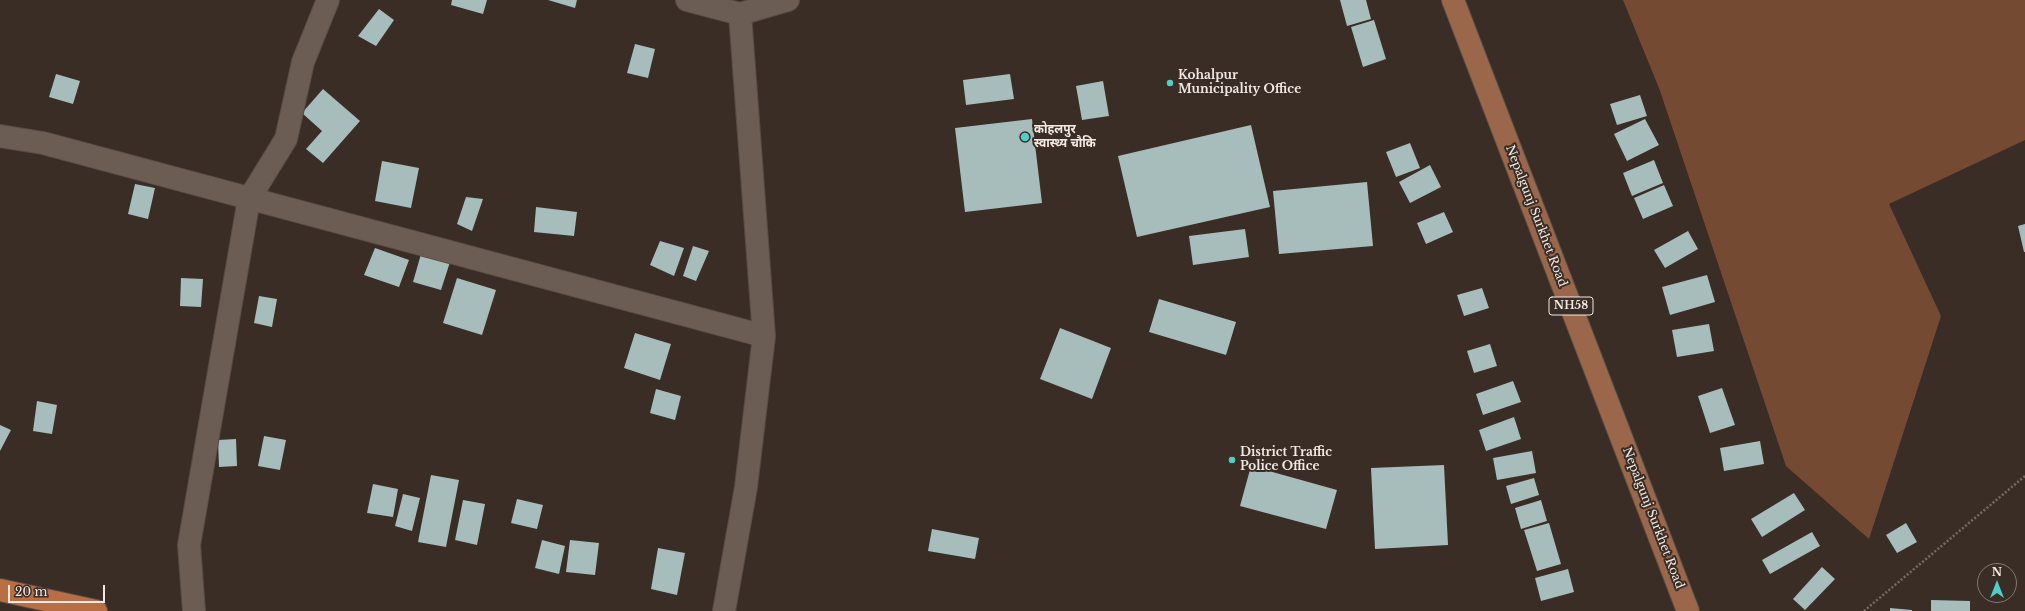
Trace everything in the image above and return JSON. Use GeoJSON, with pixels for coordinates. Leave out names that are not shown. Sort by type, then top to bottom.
{"type":"FeatureCollection","features":[{"type":"Feature","properties":{"kind":"highway"},"geometry":{"type":"LineString","coordinates":[[0,590],[96,611]]}},
{"type":"Feature","properties":{"kind":"main road","name":"Nepalgunj Surkhet Road"},"geometry":{"type":"LineString","coordinates":[[1453,0],[1688,611]]}},
{"type":"Feature","properties":{"kind":"street"},"geometry":{"type":"LineString","coordinates":[[194,611],[189,545],[249,199],[286,139],[303,62],[328,0]]}},
{"type":"Feature","properties":{"kind":"street"},"geometry":{"type":"LineString","coordinates":[[687,0],[740,14],[788,0]]}},
{"type":"Feature","properties":{"kind":"street"},"geometry":{"type":"LineString","coordinates":[[724,611],[746,487],[764,336],[740,14]]}},
{"type":"Feature","properties":{"kind":"street"},"geometry":{"type":"LineString","coordinates":[[0,136],[43,143],[764,336]]}},
{"type":"Feature","properties":{"kind":"path"},"geometry":{"type":"LineString","coordinates":[[1864,611],[2025,476]]}},
{"type":"Feature","properties":{"kind":"shaded area"},"geometry":{"type":"Polygon","coordinates":[[[1623,0],[2025,0],[2025,140],[1889,204],[1941,316],[1869,539],[1786,466],[1659,88],[1623,0]]]}},
{"type":"Feature","properties":{"kind":"building"},"geometry":{"type":"Polygon","coordinates":[[[452,0],[487,0],[483,14],[451,5],[452,0]]]}},
{"type":"Feature","properties":{"kind":"building"},"geometry":{"type":"Polygon","coordinates":[[[548,0],[577,0],[575,8],[548,0]]]}},
{"type":"Feature","properties":{"kind":"building"},"geometry":{"type":"Polygon","coordinates":[[[1340,0],[1366,0],[1371,19],[1347,26],[1340,0]]]}},
{"type":"Feature","properties":{"kind":"building"},"geometry":{"type":"Polygon","coordinates":[[[379,9],[394,20],[376,46],[358,36],[379,9]]]}},
{"type":"Feature","properties":{"kind":"building"},"geometry":{"type":"Polygon","coordinates":[[[1374,20],[1386,59],[1363,67],[1351,27],[1374,20]]]}},
{"type":"Feature","properties":{"kind":"building"},"geometry":{"type":"Polygon","coordinates":[[[635,44],[655,49],[648,78],[627,73],[635,44]]]}},
{"type":"Feature","properties":{"kind":"building"},"geometry":{"type":"Polygon","coordinates":[[[56,74],[80,81],[73,104],[49,97],[56,74]]]}},
{"type":"Feature","properties":{"kind":"building"},"geometry":{"type":"Polygon","coordinates":[[[1010,74],[1014,99],[966,105],[963,80],[1010,74]]]}},
{"type":"Feature","properties":{"kind":"building"},"geometry":{"type":"Polygon","coordinates":[[[1103,81],[1109,116],[1082,120],[1076,86],[1103,81]]]}},
{"type":"Feature","properties":{"kind":"building"},"geometry":{"type":"Polygon","coordinates":[[[323,89],[360,121],[323,163],[306,149],[322,131],[302,113],[323,89]]]}},
{"type":"Feature","properties":{"kind":"building"},"geometry":{"type":"Polygon","coordinates":[[[1640,95],[1647,116],[1617,125],[1610,104],[1640,95]]]}},
{"type":"Feature","properties":{"kind":"building"},"geometry":{"type":"Polygon","coordinates":[[[1032,119],[1042,203],[965,212],[955,128],[1032,119]]]}},
{"type":"Feature","properties":{"kind":"building"},"geometry":{"type":"Polygon","coordinates":[[[1645,119],[1659,145],[1627,161],[1614,134],[1645,119]]]}},
{"type":"Feature","properties":{"kind":"building"},"geometry":{"type":"Polygon","coordinates":[[[1251,125],[1270,207],[1137,237],[1118,156],[1251,125]]]}},
{"type":"Feature","properties":{"kind":"building"},"geometry":{"type":"Polygon","coordinates":[[[1410,143],[1420,168],[1396,177],[1386,152],[1410,143]]]}},
{"type":"Feature","properties":{"kind":"building"},"geometry":{"type":"Polygon","coordinates":[[[1654,160],[1663,183],[1632,196],[1623,173],[1654,160]]]}},
{"type":"Feature","properties":{"kind":"building"},"geometry":{"type":"Polygon","coordinates":[[[382,161],[419,168],[411,208],[375,201],[382,161]]]}},
{"type":"Feature","properties":{"kind":"building"},"geometry":{"type":"Polygon","coordinates":[[[1430,165],[1441,187],[1410,203],[1399,182],[1430,165]]]}},
{"type":"Feature","properties":{"kind":"building"},"geometry":{"type":"Polygon","coordinates":[[[1367,182],[1373,246],[1279,254],[1273,191],[1367,182]]]}},
{"type":"Feature","properties":{"kind":"building"},"geometry":{"type":"Polygon","coordinates":[[[135,184],[155,188],[148,219],[128,214],[135,184]]]}},
{"type":"Feature","properties":{"kind":"building"},"geometry":{"type":"Polygon","coordinates":[[[1664,185],[1673,206],[1643,219],[1634,198],[1664,185]]]}},
{"type":"Feature","properties":{"kind":"building"},"geometry":{"type":"Polygon","coordinates":[[[466,197],[483,199],[472,231],[457,224],[466,197]]]}},
{"type":"Feature","properties":{"kind":"building"},"geometry":{"type":"Polygon","coordinates":[[[536,207],[577,212],[574,236],[534,232],[536,207]]]}},
{"type":"Feature","properties":{"kind":"building"},"geometry":{"type":"Polygon","coordinates":[[[1444,212],[1453,232],[1426,244],[1417,223],[1444,212]]]}},
{"type":"Feature","properties":{"kind":"building"},"geometry":{"type":"Polygon","coordinates":[[[2025,224],[2025,252],[2024,252],[2018,226],[2025,224]]]}},
{"type":"Feature","properties":{"kind":"building"},"geometry":{"type":"Polygon","coordinates":[[[1245,229],[1249,257],[1193,265],[1189,236],[1245,229]]]}},
{"type":"Feature","properties":{"kind":"building"},"geometry":{"type":"Polygon","coordinates":[[[1688,231],[1698,249],[1665,268],[1654,250],[1688,231]]]}},
{"type":"Feature","properties":{"kind":"building"},"geometry":{"type":"Polygon","coordinates":[[[660,241],[684,248],[674,276],[650,265],[660,241]]]}},
{"type":"Feature","properties":{"kind":"building"},"geometry":{"type":"Polygon","coordinates":[[[693,246],[709,251],[696,281],[683,276],[693,246]]]}},
{"type":"Feature","properties":{"kind":"building"},"geometry":{"type":"Polygon","coordinates":[[[375,248],[409,260],[399,287],[364,275],[375,248]]]}},
{"type":"Feature","properties":{"kind":"building"},"geometry":{"type":"Polygon","coordinates":[[[421,254],[450,262],[441,290],[413,282],[421,254]]]}},
{"type":"Feature","properties":{"kind":"building"},"geometry":{"type":"Polygon","coordinates":[[[1707,275],[1715,302],[1670,315],[1662,287],[1707,275]]]}},
{"type":"Feature","properties":{"kind":"building"},"geometry":{"type":"Polygon","coordinates":[[[181,278],[203,279],[201,307],[180,306],[181,278]]]}},
{"type":"Feature","properties":{"kind":"building"},"geometry":{"type":"Polygon","coordinates":[[[457,278],[496,290],[482,335],[443,323],[457,278]]]}},
{"type":"Feature","properties":{"kind":"building"},"geometry":{"type":"Polygon","coordinates":[[[1482,288],[1489,308],[1464,316],[1457,295],[1482,288]]]}},
{"type":"Feature","properties":{"kind":"building"},"geometry":{"type":"Polygon","coordinates":[[[259,296],[277,299],[272,327],[254,323],[259,296]]]}},
{"type":"Feature","properties":{"kind":"building"},"geometry":{"type":"Polygon","coordinates":[[[1159,299],[1236,322],[1226,355],[1149,332],[1159,299]]]}},
{"type":"Feature","properties":{"kind":"building"},"geometry":{"type":"Polygon","coordinates":[[[1709,324],[1714,351],[1677,357],[1672,330],[1709,324]]]}},
{"type":"Feature","properties":{"kind":"building"},"geometry":{"type":"Polygon","coordinates":[[[1060,328],[1111,348],[1092,399],[1040,379],[1060,328]]]}},
{"type":"Feature","properties":{"kind":"building"},"geometry":{"type":"Polygon","coordinates":[[[635,333],[671,344],[660,380],[624,368],[635,333]]]}},
{"type":"Feature","properties":{"kind":"building"},"geometry":{"type":"Polygon","coordinates":[[[1490,344],[1497,366],[1474,373],[1467,351],[1490,344]]]}},
{"type":"Feature","properties":{"kind":"building"},"geometry":{"type":"Polygon","coordinates":[[[1513,381],[1521,402],[1483,415],[1476,394],[1513,381]]]}},
{"type":"Feature","properties":{"kind":"building"},"geometry":{"type":"Polygon","coordinates":[[[1722,388],[1735,425],[1710,433],[1698,396],[1722,388]]]}},
{"type":"Feature","properties":{"kind":"building"},"geometry":{"type":"Polygon","coordinates":[[[656,389],[681,396],[675,420],[650,413],[656,389]]]}},
{"type":"Feature","properties":{"kind":"building"},"geometry":{"type":"Polygon","coordinates":[[[37,401],[57,405],[52,434],[33,431],[37,401]]]}},
{"type":"Feature","properties":{"kind":"building"},"geometry":{"type":"Polygon","coordinates":[[[1514,417],[1521,439],[1486,451],[1479,430],[1514,417]]]}},
{"type":"Feature","properties":{"kind":"building"},"geometry":{"type":"Polygon","coordinates":[[[0,425],[11,430],[0,451],[0,425]]]}},
{"type":"Feature","properties":{"kind":"building"},"geometry":{"type":"Polygon","coordinates":[[[264,436],[286,440],[280,470],[258,466],[264,436]]]}},
{"type":"Feature","properties":{"kind":"building"},"geometry":{"type":"Polygon","coordinates":[[[236,439],[237,466],[219,467],[218,440],[236,439]]]}},
{"type":"Feature","properties":{"kind":"building"},"geometry":{"type":"Polygon","coordinates":[[[1760,441],[1764,464],[1724,471],[1720,448],[1760,441]]]}},
{"type":"Feature","properties":{"kind":"building"},"geometry":{"type":"Polygon","coordinates":[[[1532,451],[1536,473],[1497,480],[1493,458],[1532,451]]]}},
{"type":"Feature","properties":{"kind":"building"},"geometry":{"type":"Polygon","coordinates":[[[1444,465],[1448,545],[1375,549],[1371,468],[1444,465]]]}},
{"type":"Feature","properties":{"kind":"building"},"geometry":{"type":"Polygon","coordinates":[[[1251,466],[1337,490],[1326,529],[1240,506],[1251,466]]]}},
{"type":"Feature","properties":{"kind":"building"},"geometry":{"type":"Polygon","coordinates":[[[431,475],[459,480],[446,547],[418,542],[431,475]]]}},
{"type":"Feature","properties":{"kind":"building"},"geometry":{"type":"Polygon","coordinates":[[[1534,478],[1539,495],[1511,504],[1506,486],[1534,478]]]}},
{"type":"Feature","properties":{"kind":"building"},"geometry":{"type":"Polygon","coordinates":[[[373,484],[398,489],[393,517],[367,513],[373,484]]]}},
{"type":"Feature","properties":{"kind":"building"},"geometry":{"type":"Polygon","coordinates":[[[1794,493],[1805,510],[1762,537],[1751,519],[1794,493]]]}},
{"type":"Feature","properties":{"kind":"building"},"geometry":{"type":"Polygon","coordinates":[[[403,494],[420,498],[412,531],[395,526],[403,494]]]}},
{"type":"Feature","properties":{"kind":"building"},"geometry":{"type":"Polygon","coordinates":[[[517,499],[543,505],[537,529],[511,523],[517,499]]]}},
{"type":"Feature","properties":{"kind":"building"},"geometry":{"type":"Polygon","coordinates":[[[463,500],[485,504],[477,545],[455,540],[463,500]]]}},
{"type":"Feature","properties":{"kind":"building"},"geometry":{"type":"Polygon","coordinates":[[[1541,500],[1547,521],[1521,529],[1515,508],[1541,500]]]}},
{"type":"Feature","properties":{"kind":"building"},"geometry":{"type":"Polygon","coordinates":[[[1549,523],[1561,564],[1537,571],[1524,530],[1549,523]]]}},
{"type":"Feature","properties":{"kind":"building"},"geometry":{"type":"Polygon","coordinates":[[[1906,523],[1917,542],[1897,553],[1886,535],[1906,523]]]}},
{"type":"Feature","properties":{"kind":"building"},"geometry":{"type":"Polygon","coordinates":[[[932,529],[979,538],[975,559],[928,551],[932,529]]]}},
{"type":"Feature","properties":{"kind":"building"},"geometry":{"type":"Polygon","coordinates":[[[1812,532],[1820,546],[1770,574],[1762,560],[1812,532]]]}},
{"type":"Feature","properties":{"kind":"building"},"geometry":{"type":"Polygon","coordinates":[[[542,540],[565,546],[559,574],[535,568],[542,540]]]}},
{"type":"Feature","properties":{"kind":"building"},"geometry":{"type":"Polygon","coordinates":[[[570,540],[599,543],[595,575],[566,572],[570,540]]]}},
{"type":"Feature","properties":{"kind":"building"},"geometry":{"type":"Polygon","coordinates":[[[658,548],[685,553],[677,595],[651,589],[658,548]]]}},
{"type":"Feature","properties":{"kind":"building"},"geometry":{"type":"Polygon","coordinates":[[[1822,567],[1835,579],[1805,610],[1793,599],[1822,567]]]}},
{"type":"Feature","properties":{"kind":"building"},"geometry":{"type":"Polygon","coordinates":[[[1568,569],[1574,592],[1541,601],[1535,578],[1568,569]]]}},
{"type":"Feature","properties":{"kind":"building"},"geometry":{"type":"Polygon","coordinates":[[[1931,600],[1970,601],[1970,611],[1931,611],[1931,600]]]}},
{"type":"Feature","properties":{"kind":"building"},"geometry":{"type":"Polygon","coordinates":[[[1890,608],[1912,610],[1912,611],[1890,611],[1890,608]]]}},
{"type":"Feature","properties":{"kind":"place","name":"Kohalpur Municipality Office"},"geometry":{"type":"Point","coordinates":[1170,83]}},
{"type":"Feature","properties":{"kind":"place","name":"कोहलपुर स्वास्थ्य चौकि"},"geometry":{"type":"Point","coordinates":[1025,137]}},
{"type":"Feature","properties":{"kind":"place","name":"District Traffic Police Office"},"geometry":{"type":"Point","coordinates":[1232,460]}}]}
